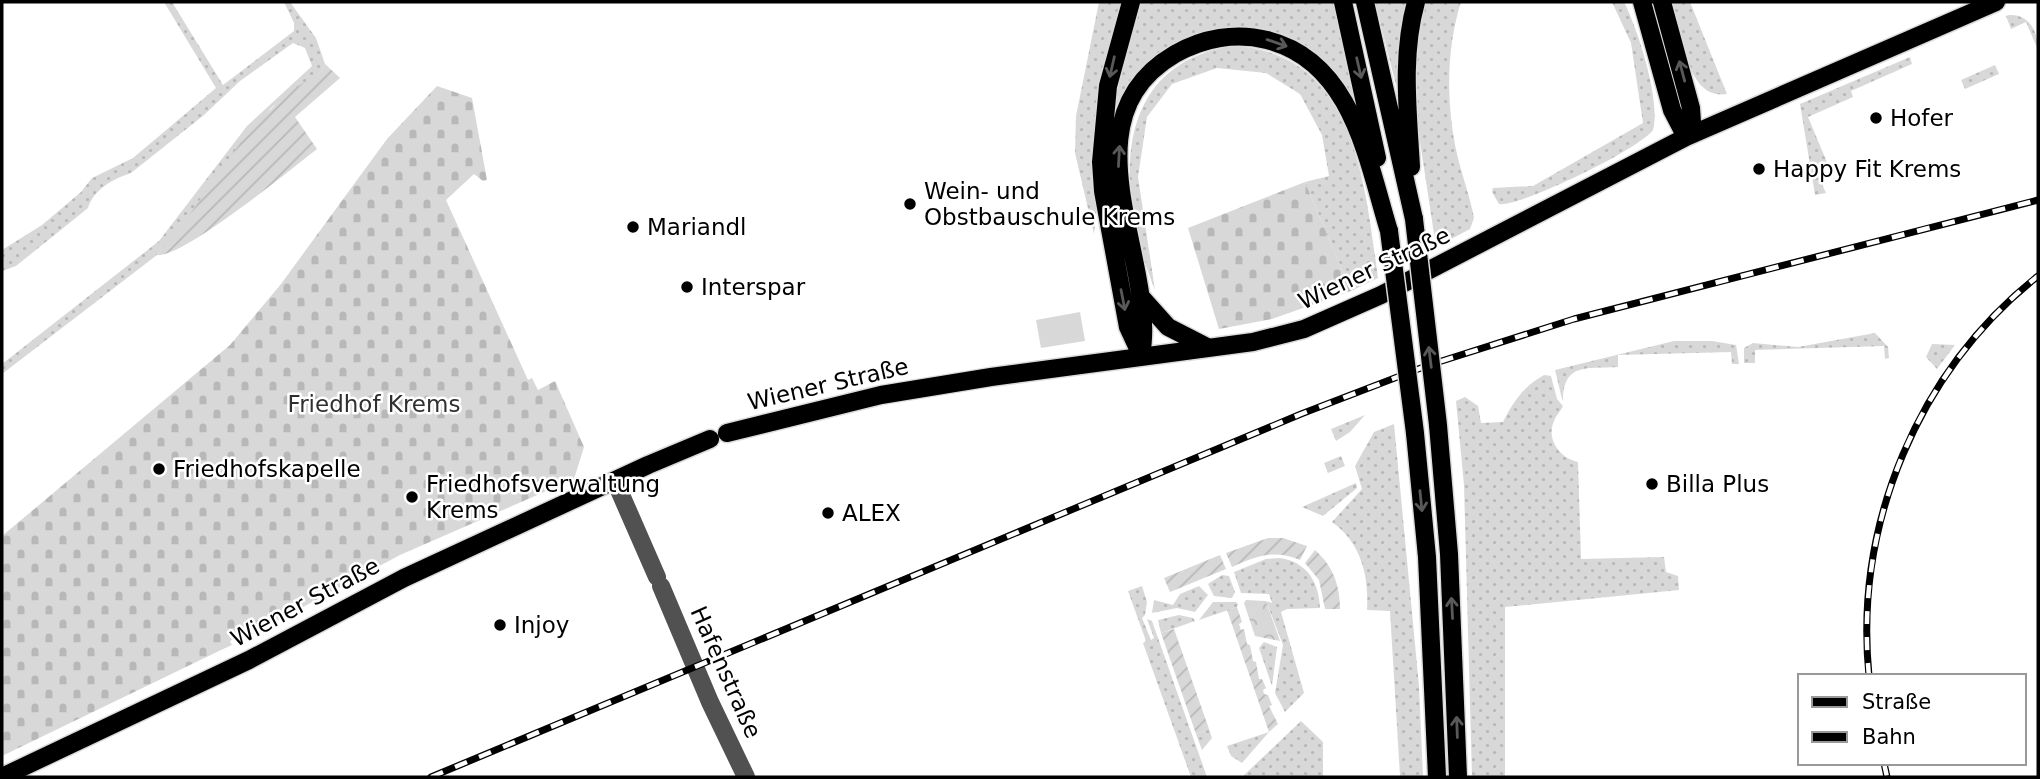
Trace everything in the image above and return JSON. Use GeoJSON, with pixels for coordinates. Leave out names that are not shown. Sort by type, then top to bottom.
{"type":"FeatureCollection","features":[{"type":"Feature","properties":{"kind":"main road"},"geometry":{"type":"LineString","coordinates":[[1131,2],[1108,86],[1101,162],[1103,191],[1128,327],[1141,355]]}},
{"type":"Feature","properties":{"kind":"main road"},"geometry":{"type":"LineString","coordinates":[[1343,2],[1368,108],[1389,231],[1415,433],[1427,557],[1437,777]]}},
{"type":"Feature","properties":{"kind":"main road"},"geometry":{"type":"LineString","coordinates":[[1365,2],[1414,219]]}},
{"type":"Feature","properties":{"kind":"main road"},"geometry":{"type":"LineString","coordinates":[[1416,2],[1410,23],[1406,73],[1414,219],[1438,425],[1449,554],[1458,777]]}},
{"type":"Feature","properties":{"kind":"main road"},"geometry":{"type":"LineString","coordinates":[[1642,2],[1672,110],[1686,137]]}},
{"type":"Feature","properties":{"kind":"main road"},"geometry":{"type":"LineString","coordinates":[[1662,2],[1691,108],[1692,122],[1686,137]]}},
{"type":"Feature","properties":{"kind":"main road","name":"Wiener Straße"},"geometry":{"type":"LineString","coordinates":[[2,777],[249,660],[404,578],[718,436],[860,399],[1141,355],[1209,348],[1289,333],[1353,309],[1686,137],[1996,2]]}},
{"type":"Feature","properties":{"kind":"main road"},"geometry":{"type":"LineString","coordinates":[[1141,355],[1145,321],[1120,189],[1118,161],[1126,115],[1148,76],[1166,60],[1210,39],[1256,37],[1297,51],[1317,66],[1344,100],[1356,124],[1389,231]]}},
{"type":"Feature","properties":{"kind":"main road"},"geometry":{"type":"LineString","coordinates":[[1140,295],[1168,327],[1209,348]]}},
{"type":"Feature","properties":{"kind":"street","name":"Hafenstraße"},"geometry":{"type":"LineString","coordinates":[[615,481],[710,702],[746,777]]}},
{"type":"Feature","properties":{"kind":"green space"},"geometry":{"type":"Polygon","coordinates":[[[164,2],[172,2],[223,85],[294,31],[294,23],[284,2],[290,2],[316,38],[325,64],[322,71],[271,108],[173,239],[157,255],[2,374],[2,364],[159,241],[247,126],[312,66],[305,48],[293,43],[240,81],[204,115],[131,173],[105,186],[95,195],[88,208],[16,266],[2,271],[2,250],[42,225],[81,192],[92,178],[133,158],[216,88],[164,2]]]}},
{"type":"Feature","properties":{"kind":"green space"},"geometry":{"type":"Polygon","coordinates":[[[1099,2],[1123,2],[1097,103],[1094,138],[1094,234],[1075,153],[1076,116],[1099,2]]]}},
{"type":"Feature","properties":{"kind":"green space"},"geometry":{"type":"Polygon","coordinates":[[[1140,2],[1333,2],[1356,99],[1335,71],[1312,51],[1286,36],[1264,30],[1237,27],[1211,30],[1174,44],[1148,64],[1131,87],[1120,114],[1115,144],[1117,206],[1136,323],[1113,220],[1107,159],[1114,99],[1140,2]]]}},
{"type":"Feature","properties":{"kind":"green space"},"geometry":{"type":"Polygon","coordinates":[[[1375,2],[1408,2],[1399,47],[1398,93],[1375,2]]]}},
{"type":"Feature","properties":{"kind":"green space"},"geometry":{"type":"Polygon","coordinates":[[[1424,2],[1461,2],[1452,39],[1449,97],[1453,135],[1474,218],[1470,229],[1436,247],[1415,109],[1414,49],[1424,2]]]}},
{"type":"Feature","properties":{"kind":"green space"},"geometry":{"type":"Polygon","coordinates":[[[1612,2],[1624,2],[1636,30],[1654,101],[1653,130],[1626,150],[1578,176],[1529,197],[1499,204],[1492,192],[1493,188],[1533,186],[1643,123],[1631,43],[1612,2]]]}},
{"type":"Feature","properties":{"kind":"green space"},"geometry":{"type":"Polygon","coordinates":[[[1672,2],[1690,2],[1727,94],[1713,93],[1703,87],[1694,76],[1672,2]]]}},
{"type":"Feature","properties":{"kind":"green space"},"geometry":{"type":"Polygon","coordinates":[[[2016,15],[2031,25],[2038,50],[2026,22],[2011,29],[2006,16],[2016,15]]]}},
{"type":"Feature","properties":{"kind":"green space"},"geometry":{"type":"Polygon","coordinates":[[[1233,46],[1274,54],[1305,71],[1329,97],[1346,129],[1359,164],[1378,278],[1351,291],[1305,182],[1329,176],[1322,135],[1300,94],[1266,73],[1217,68],[1172,84],[1147,117],[1138,177],[1155,290],[1134,216],[1130,177],[1132,141],[1143,107],[1162,79],[1192,58],[1233,46]]]}},
{"type":"Feature","properties":{"kind":"green space"},"geometry":{"type":"Polygon","coordinates":[[[1910,57],[1912,64],[1851,91],[1853,97],[1808,117],[1829,167],[1817,173],[1826,193],[1815,195],[1800,104],[1910,57]]]}},
{"type":"Feature","properties":{"kind":"green space"},"geometry":{"type":"Polygon","coordinates":[[[325,64],[340,78],[295,117],[317,149],[212,228],[189,243],[157,255],[173,238],[250,129],[289,92],[322,71],[325,64]]]}},
{"type":"Feature","properties":{"kind":"green space"},"geometry":{"type":"Polygon","coordinates":[[[1995,65],[1999,74],[1965,89],[1961,80],[1995,65]]]}},
{"type":"Feature","properties":{"kind":"green space","name":"Friedhof Krems"},"geometry":{"type":"Polygon","coordinates":[[[437,86],[472,98],[487,180],[483,181],[474,174],[446,200],[528,380],[532,378],[538,390],[555,381],[584,447],[574,479],[400,555],[247,637],[244,633],[230,641],[232,645],[2,756],[2,536],[230,345],[281,284],[387,139],[437,86]]]}},
{"type":"Feature","properties":{"kind":"green space"},"geometry":{"type":"Polygon","coordinates":[[[1305,182],[1351,291],[1272,319],[1219,329],[1188,228],[1305,182]]]}},
{"type":"Feature","properties":{"kind":"green space"},"geometry":{"type":"Polygon","coordinates":[[[1080,312],[1085,341],[1041,348],[1036,320],[1080,312]]]}},
{"type":"Feature","properties":{"kind":"green space"},"geometry":{"type":"Polygon","coordinates":[[[1875,333],[1888,347],[1889,358],[1885,359],[1884,346],[1755,350],[1755,363],[1744,363],[1744,348],[1753,343],[1798,347],[1875,333]]]}},
{"type":"Feature","properties":{"kind":"green space"},"geometry":{"type":"Polygon","coordinates":[[[1674,341],[1712,341],[1736,345],[1739,364],[1732,364],[1731,352],[1618,355],[1618,367],[1587,368],[1572,374],[1564,388],[1563,401],[1555,370],[1674,341]]]}},
{"type":"Feature","properties":{"kind":"green space"},"geometry":{"type":"Polygon","coordinates":[[[1932,344],[1955,345],[1937,369],[1926,357],[1932,344]]]}},
{"type":"Feature","properties":{"kind":"green space"},"geometry":{"type":"Polygon","coordinates":[[[1544,375],[1551,376],[1557,399],[1563,406],[1552,428],[1553,441],[1560,452],[1578,462],[1581,559],[1664,557],[1666,572],[1678,576],[1679,590],[1505,607],[1505,777],[1472,777],[1464,485],[1456,401],[1465,397],[1478,406],[1481,423],[1503,422],[1520,395],[1544,375]]]}},
{"type":"Feature","properties":{"kind":"green space"},"geometry":{"type":"Polygon","coordinates":[[[1365,415],[1350,432],[1336,441],[1331,429],[1365,415]]]}},
{"type":"Feature","properties":{"kind":"green space"},"geometry":{"type":"Polygon","coordinates":[[[1394,424],[1419,686],[1423,777],[1396,777],[1400,776],[1390,611],[1367,610],[1366,584],[1361,561],[1350,540],[1332,522],[1362,489],[1355,466],[1374,432],[1394,424]]]}},
{"type":"Feature","properties":{"kind":"green space"},"geometry":{"type":"Polygon","coordinates":[[[1341,456],[1345,466],[1328,473],[1324,463],[1341,456]]]}},
{"type":"Feature","properties":{"kind":"green space"},"geometry":{"type":"Polygon","coordinates":[[[1356,483],[1357,488],[1323,516],[1302,507],[1356,483]]]}},
{"type":"Feature","properties":{"kind":"green space"},"geometry":{"type":"Polygon","coordinates":[[[1268,538],[1283,538],[1307,546],[1300,560],[1274,554],[1232,567],[1226,553],[1268,538]]]}},
{"type":"Feature","properties":{"kind":"green space"},"geometry":{"type":"Polygon","coordinates":[[[1315,550],[1334,576],[1340,609],[1325,609],[1319,580],[1305,563],[1315,550]]]}},
{"type":"Feature","properties":{"kind":"green space"},"geometry":{"type":"Polygon","coordinates":[[[1220,555],[1226,569],[1170,592],[1164,578],[1220,555]]]}},
{"type":"Feature","properties":{"kind":"green space"},"geometry":{"type":"Polygon","coordinates":[[[1280,558],[1298,564],[1310,575],[1317,590],[1320,608],[1287,609],[1281,612],[1304,693],[1285,712],[1275,693],[1283,645],[1266,601],[1272,603],[1269,594],[1241,593],[1234,572],[1266,559],[1280,558]]]}},
{"type":"Feature","properties":{"kind":"green space"},"geometry":{"type":"Polygon","coordinates":[[[1222,575],[1229,576],[1235,592],[1232,598],[1214,596],[1208,584],[1222,575]]]}},
{"type":"Feature","properties":{"kind":"green space"},"geometry":{"type":"Polygon","coordinates":[[[1142,586],[1147,602],[1142,618],[1151,640],[1154,638],[1147,619],[1152,621],[1207,777],[1191,777],[1143,643],[1146,641],[1128,591],[1142,586]]]}},
{"type":"Feature","properties":{"kind":"green space"},"geometry":{"type":"Polygon","coordinates":[[[1199,586],[1208,595],[1195,612],[1177,608],[1152,613],[1154,600],[1173,605],[1180,594],[1199,586]]]}},
{"type":"Feature","properties":{"kind":"green space"},"geometry":{"type":"Polygon","coordinates":[[[1246,600],[1266,601],[1280,641],[1255,636],[1244,603],[1246,600]]]}},
{"type":"Feature","properties":{"kind":"green space"},"geometry":{"type":"Polygon","coordinates":[[[1213,602],[1238,604],[1237,607],[1199,620],[1213,602]]]}},
{"type":"Feature","properties":{"kind":"green space"},"geometry":{"type":"Polygon","coordinates":[[[1237,607],[1242,622],[1239,624],[1241,630],[1244,629],[1259,679],[1262,679],[1266,688],[1263,690],[1264,694],[1268,695],[1272,705],[1269,706],[1278,724],[1269,732],[1227,610],[1237,607]]]}},
{"type":"Feature","properties":{"kind":"green space"},"geometry":{"type":"Polygon","coordinates":[[[1179,615],[1193,618],[1195,621],[1161,633],[1158,620],[1179,615]]]}},
{"type":"Feature","properties":{"kind":"green space"},"geometry":{"type":"Polygon","coordinates":[[[1174,629],[1209,729],[1196,734],[1161,633],[1174,629]]]}},
{"type":"Feature","properties":{"kind":"green space"},"geometry":{"type":"Polygon","coordinates":[[[1264,642],[1277,647],[1272,686],[1259,648],[1264,642]]]}},
{"type":"Feature","properties":{"kind":"green space"},"geometry":{"type":"Polygon","coordinates":[[[1301,721],[1323,742],[1323,777],[1242,777],[1301,721]]]}},
{"type":"Feature","properties":{"kind":"green space"},"geometry":{"type":"Polygon","coordinates":[[[1209,729],[1212,738],[1202,750],[1196,734],[1209,729]]]}},
{"type":"Feature","properties":{"kind":"green space"},"geometry":{"type":"Polygon","coordinates":[[[1269,732],[1242,763],[1231,756],[1227,746],[1269,732]]]}},
{"type":"Feature","properties":{"kind":"railway"},"geometry":{"type":"LineString","coordinates":[[431,777],[1301,414],[1426,366],[1574,319],[2038,200]]}},
{"type":"Feature","properties":{"kind":"railway"},"geometry":{"type":"LineString","coordinates":[[1869,674],[1867,619],[1872,563],[1884,508],[1903,455],[1928,404],[1959,357],[1996,314],[2038,276]]}},
{"type":"Feature","properties":{"kind":"railway"},"geometry":{"type":"LineString","coordinates":[[1884,765],[1887,777]]}},
{"type":"Feature","properties":{"kind":"place","name":"Hofer"},"geometry":{"type":"Point","coordinates":[1876,118]}},
{"type":"Feature","properties":{"kind":"place","name":"Happy Fit Krems"},"geometry":{"type":"Point","coordinates":[1759,169]}},
{"type":"Feature","properties":{"kind":"place","name":"Wein- und Obstbauschule Krems"},"geometry":{"type":"Point","coordinates":[910,204]}},
{"type":"Feature","properties":{"kind":"place","name":"Mariandl"},"geometry":{"type":"Point","coordinates":[633,227]}},
{"type":"Feature","properties":{"kind":"place","name":"Interspar"},"geometry":{"type":"Point","coordinates":[687,287]}},
{"type":"Feature","properties":{"kind":"place","name":"Friedhofskapelle"},"geometry":{"type":"Point","coordinates":[159,469]}},
{"type":"Feature","properties":{"kind":"place","name":"Billa Plus"},"geometry":{"type":"Point","coordinates":[1652,484]}},
{"type":"Feature","properties":{"kind":"place","name":"Friedhofsverwaltung Krems"},"geometry":{"type":"Point","coordinates":[412,497]}},
{"type":"Feature","properties":{"kind":"place","name":"ALEX"},"geometry":{"type":"Point","coordinates":[828,513]}},
{"type":"Feature","properties":{"kind":"place","name":"Injoy"},"geometry":{"type":"Point","coordinates":[500,625]}}]}
